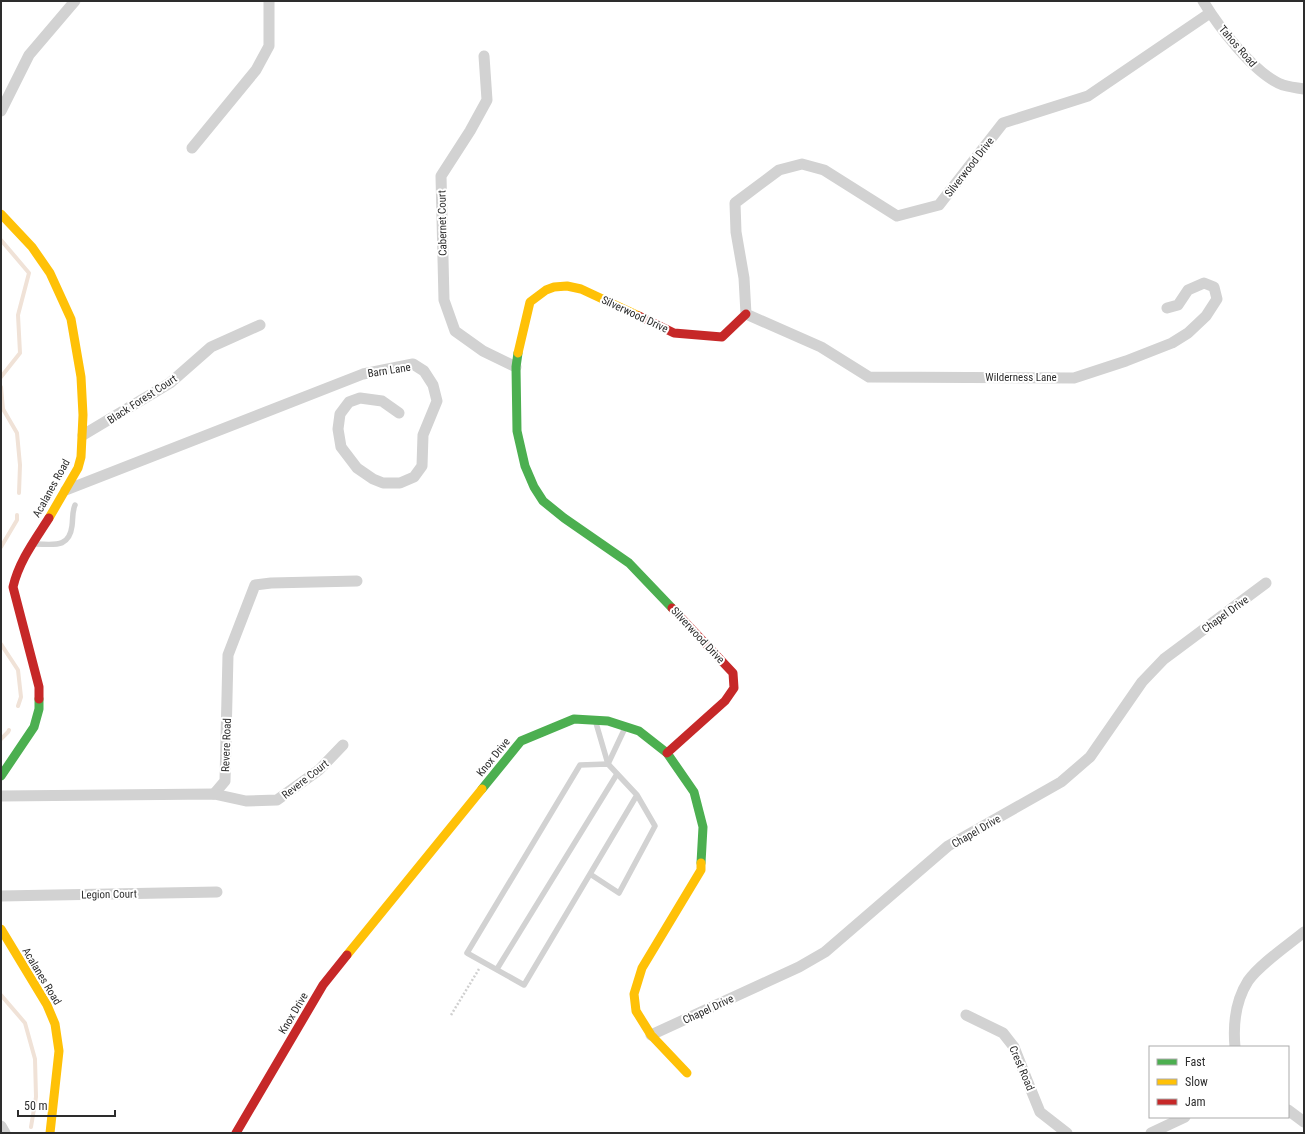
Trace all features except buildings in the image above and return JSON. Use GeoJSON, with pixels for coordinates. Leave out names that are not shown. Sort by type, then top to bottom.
{"type":"FeatureCollection","features":[{"type":"Feature","properties":{"kind":"street"},"geometry":{"type":"LineString","coordinates":[[1,111],[30,55],[75,1]]}},
{"type":"Feature","properties":{"kind":"street"},"geometry":{"type":"LineString","coordinates":[[192,148],[256,70],[269,46],[269,1]]}},
{"type":"Feature","properties":{"kind":"street","name":"Tahos Road"},"geometry":{"type":"LineString","coordinates":[[1203,1],[1210,13],[1247,59],[1264,74],[1282,84],[1304,89]]}},
{"type":"Feature","properties":{"kind":"street","name":"Silverwood Drive"},"geometry":{"type":"LineString","coordinates":[[667,753],[725,701],[734,688],[733,673],[630,563],[543,502],[534,487],[525,466],[517,431],[516,366],[518,350],[530,302],[546,290],[554,287],[567,286],[581,289],[674,333],[722,336],[746,314],[744,278],[736,232],[735,203],[779,170],[802,164],[824,170],[897,216],[940,205],[1003,123],[1088,96],[1210,13]]}},
{"type":"Feature","properties":{"kind":"street","name":"Cabernet Court"},"geometry":{"type":"LineString","coordinates":[[484,56],[487,100],[470,131],[441,176],[444,300],[455,331],[483,351],[516,366]]}},
{"type":"Feature","properties":{"kind":"street","name":"Acalanes Road"},"geometry":{"type":"LineString","coordinates":[[1,214],[32,247],[50,273],[70,319],[81,377],[83,435],[81,457],[78,468],[22,561],[13,587],[39,687],[39,709],[34,727],[1,776]]}},
{"type":"Feature","properties":{"kind":"street","name":"Wilderness Lane"},"geometry":{"type":"LineString","coordinates":[[746,314],[821,347],[869,377],[1074,378],[1126,361],[1172,343],[1188,333],[1206,316],[1217,299],[1214,287],[1204,283],[1188,290],[1178,305],[1167,308]]}},
{"type":"Feature","properties":{"kind":"street","name":"Black Forest Court"},"geometry":{"type":"LineString","coordinates":[[83,435],[170,383],[211,347],[260,325]]}},
{"type":"Feature","properties":{"kind":"street","name":"Barn Lane"},"geometry":{"type":"LineString","coordinates":[[66,490],[363,374],[413,364],[424,371],[433,385],[437,401],[423,435],[422,466],[414,477],[400,483],[383,483],[373,479],[357,468],[341,447],[338,429],[340,414],[349,402],[360,398],[382,400],[399,413]]}},
{"type":"Feature","properties":{"kind":"street","name":"Revere Road"},"geometry":{"type":"LineString","coordinates":[[214,794],[225,781],[228,654],[255,585],[271,583],[357,580]]}},
{"type":"Feature","properties":{"kind":"street","name":"Chapel Drive"},"geometry":{"type":"LineString","coordinates":[[651,1035],[799,967],[825,952],[948,846],[1061,782],[1090,757],[1142,682],[1164,659],[1266,584]]}},
{"type":"Feature","properties":{"kind":"street","name":"Knox Drive"},"geometry":{"type":"LineString","coordinates":[[236,1133],[323,985],[521,740],[574,719],[608,721],[639,731],[667,753],[694,792],[703,827],[701,870],[642,968],[634,994],[636,1011],[651,1035]]}},
{"type":"Feature","properties":{"kind":"street","name":"Revere Court"},"geometry":{"type":"LineString","coordinates":[[214,794],[246,801],[277,800],[319,770],[344,745]]}},
{"type":"Feature","properties":{"kind":"street"},"geometry":{"type":"LineString","coordinates":[[1,796],[214,794]]}},
{"type":"Feature","properties":{"kind":"street","name":"Legion Court"},"geometry":{"type":"LineString","coordinates":[[1,896],[217,892]]}},
{"type":"Feature","properties":{"kind":"street","name":"Acalanes Road"},"geometry":{"type":"LineString","coordinates":[[1,929],[47,1005],[55,1024],[59,1051],[50,1133]]}},
{"type":"Feature","properties":{"kind":"street"},"geometry":{"type":"LineString","coordinates":[[1235,1046],[1234,1034],[1239,1001],[1249,981],[1266,963],[1304,932]]}},
{"type":"Feature","properties":{"kind":"street","name":"Crest Road"},"geometry":{"type":"LineString","coordinates":[[966,1016],[1004,1033],[1014,1047],[1040,1112],[1068,1133]]}},
{"type":"Feature","properties":{"kind":"street"},"geometry":{"type":"LineString","coordinates":[[651,1035],[687,1073]]}},
{"type":"Feature","properties":{"kind":"street"},"geometry":{"type":"LineString","coordinates":[[1289,1111],[1304,1122]]}},
{"type":"Feature","properties":{"kind":"street"},"geometry":{"type":"LineString","coordinates":[[1151,1133],[1183,1118]]}},
{"type":"Feature","properties":{"kind":"street"},"geometry":{"type":"LineString","coordinates":[[1,1126],[5,1133]]}},
{"type":"Feature","properties":{"kind":"lane"},"geometry":{"type":"LineString","coordinates":[[33,544],[58,544],[66,541],[72,527],[73,510],[75,504]]}},
{"type":"Feature","properties":{"kind":"lane"},"geometry":{"type":"LineString","coordinates":[[590,874],[619,893],[656,826],[637,795],[608,764],[595,720]]}},
{"type":"Feature","properties":{"kind":"lane"},"geometry":{"type":"LineString","coordinates":[[608,764],[626,727]]}},
{"type":"Feature","properties":{"kind":"lane"},"geometry":{"type":"LineString","coordinates":[[608,764],[580,765],[467,953],[524,985],[637,795]]}},
{"type":"Feature","properties":{"kind":"lane"},"geometry":{"type":"LineString","coordinates":[[497,970],[617,774]]}},
{"type":"Feature","properties":{"kind":"path"},"geometry":{"type":"LineString","coordinates":[[451,1015],[483,962]]}},
{"type":"Feature","properties":{"kind":"waterway"},"geometry":{"type":"LineString","coordinates":[[1,240],[29,273],[18,315],[20,353],[1,377]]}},
{"type":"Feature","properties":{"kind":"waterway"},"geometry":{"type":"LineString","coordinates":[[1,387],[3,409],[17,433],[20,465],[19,493]]}},
{"type":"Feature","properties":{"kind":"waterway"},"geometry":{"type":"LineString","coordinates":[[1,547],[17,520],[17,515]]}},
{"type":"Feature","properties":{"kind":"waterway"},"geometry":{"type":"LineString","coordinates":[[1,644],[18,670],[21,697],[18,706]]}},
{"type":"Feature","properties":{"kind":"waterway"},"geometry":{"type":"LineString","coordinates":[[1,739],[9,730]]}},
{"type":"Feature","properties":{"kind":"waterway"},"geometry":{"type":"LineString","coordinates":[[1,995],[25,1023],[35,1059],[36,1097],[31,1127]]}},
{"type":"Feature","properties":{"kind":"traffic: fast"},"geometry":{"type":"LineString","coordinates":[[518,353],[516,367],[517,431],[525,466],[534,487],[543,501],[564,518],[629,563],[672,608]]}},
{"type":"Feature","properties":{"kind":"traffic: fast"},"geometry":{"type":"LineString","coordinates":[[1,776],[34,727],[39,709],[39,699]]}},
{"type":"Feature","properties":{"kind":"traffic: fast"},"geometry":{"type":"LineString","coordinates":[[482,789],[521,741],[574,719],[608,721],[639,731],[667,753],[694,792],[703,827],[701,863]]}},
{"type":"Feature","properties":{"kind":"traffic: slow"},"geometry":{"type":"LineString","coordinates":[[1,214],[32,247],[50,273],[71,319],[81,377],[83,415],[81,457],[78,468],[49,518]]}},
{"type":"Feature","properties":{"kind":"traffic: slow"},"geometry":{"type":"LineString","coordinates":[[518,353],[530,302],[546,290],[554,287],[567,286],[581,289],[639,316]]}},
{"type":"Feature","properties":{"kind":"traffic: slow"},"geometry":{"type":"LineString","coordinates":[[347,955],[482,789]]}},
{"type":"Feature","properties":{"kind":"traffic: slow"},"geometry":{"type":"LineString","coordinates":[[687,1073],[651,1035],[636,1011],[634,994],[642,968],[701,870],[701,863]]}},
{"type":"Feature","properties":{"kind":"traffic: slow"},"geometry":{"type":"LineString","coordinates":[[1,929],[47,1005],[55,1024],[59,1051],[50,1133]]}},
{"type":"Feature","properties":{"kind":"traffic: jam"},"geometry":{"type":"LineString","coordinates":[[639,316],[674,333],[722,337],[746,314]]}},
{"type":"Feature","properties":{"kind":"traffic: jam"},"geometry":{"type":"LineString","coordinates":[[39,699],[39,687],[13,587],[23,560],[49,518]]}},
{"type":"Feature","properties":{"kind":"traffic: jam"},"geometry":{"type":"LineString","coordinates":[[667,753],[725,701],[734,688],[733,673],[672,608]]}},
{"type":"Feature","properties":{"kind":"traffic: jam"},"geometry":{"type":"LineString","coordinates":[[236,1133],[323,985],[347,955]]}}]}
